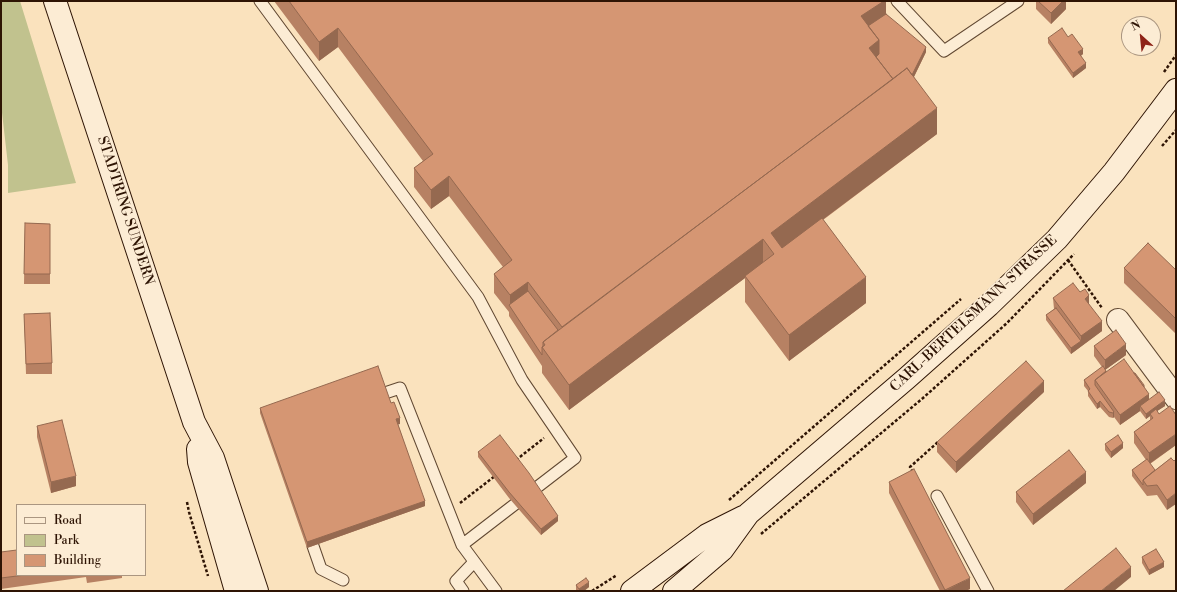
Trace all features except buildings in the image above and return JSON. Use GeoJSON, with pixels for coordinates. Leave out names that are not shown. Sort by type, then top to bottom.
{"type":"FeatureCollection","features":[{"type":"Feature","properties":{"kind":"main road","name":"STADTRING SUNDERN"},"geometry":{"type":"LineString","coordinates":[[55,1],[194,422],[213,458],[257,591]]}},
{"type":"Feature","properties":{"kind":"main road","name":"CARL-BERTELSMANN-STRASSE"},"geometry":{"type":"LineString","coordinates":[[632,591],[707,535],[748,514],[907,378],[988,305],[1057,239],[1114,172],[1169,83]]}},
{"type":"Feature","properties":{"kind":"main road"},"geometry":{"type":"LineString","coordinates":[[1118,320],[1176,398]]}},
{"type":"Feature","properties":{"kind":"main road","name":"STADTRING SUNDERN"},"geometry":{"type":"LineString","coordinates":[[194,422],[199,462],[236,591]]}},
{"type":"Feature","properties":{"kind":"main road","name":"CARL-BERTELSMANN-STRASSE"},"geometry":{"type":"LineString","coordinates":[[674,591],[722,550],[748,514]]}},
{"type":"Feature","properties":{"kind":"lane"},"geometry":{"type":"LineString","coordinates":[[260,1],[478,297],[522,380],[575,458],[462,545]]}},
{"type":"Feature","properties":{"kind":"lane"},"geometry":{"type":"LineString","coordinates":[[897,1],[944,51],[1018,1]]}},
{"type":"Feature","properties":{"kind":"lane"},"geometry":{"type":"LineString","coordinates":[[385,393],[400,388],[462,545],[496,591]]}},
{"type":"Feature","properties":{"kind":"lane"},"geometry":{"type":"LineString","coordinates":[[937,496],[988,591]]}},
{"type":"Feature","properties":{"kind":"lane"},"geometry":{"type":"LineString","coordinates":[[313,546],[322,569],[343,580]]}},
{"type":"Feature","properties":{"kind":"lane"},"geometry":{"type":"LineString","coordinates":[[463,591],[456,581],[474,562]]}},
{"type":"Feature","properties":{"kind":"path"},"geometry":{"type":"LineString","coordinates":[[1169,83],[1176,55]]}},
{"type":"Feature","properties":{"kind":"path"},"geometry":{"type":"LineString","coordinates":[[1068,261],[1106,313],[1118,320]]}},
{"type":"Feature","properties":{"kind":"path"},"geometry":{"type":"LineString","coordinates":[[728,500],[964,297]]}},
{"type":"Feature","properties":{"kind":"path"},"geometry":{"type":"LineString","coordinates":[[511,464],[555,430]]}},
{"type":"Feature","properties":{"kind":"path"},"geometry":{"type":"LineString","coordinates":[[915,474],[910,468],[938,442]]}},
{"type":"Feature","properties":{"kind":"path"},"geometry":{"type":"LineString","coordinates":[[448,512],[498,473]]}},
{"type":"Feature","properties":{"kind":"path"},"geometry":{"type":"LineString","coordinates":[[592,591],[623,572]]}},
{"type":"Feature","properties":{"kind":"green space"},"geometry":{"type":"Polygon","coordinates":[[[1,1],[20,1],[76,183],[8,193],[8,165],[1,104],[1,1]]]}}]}
